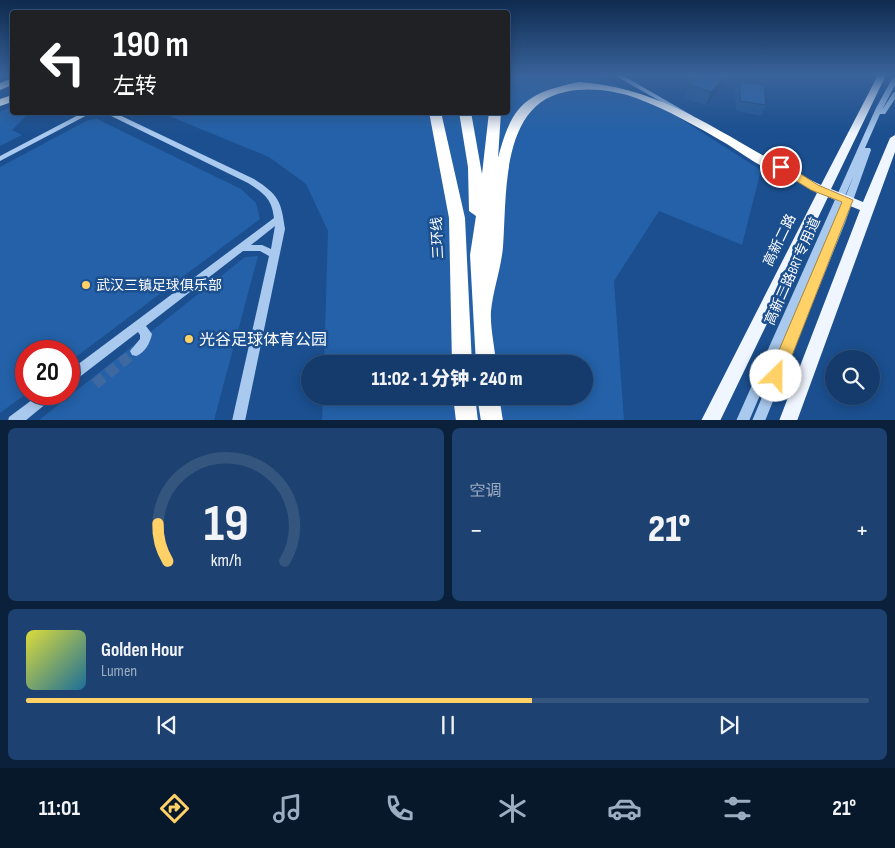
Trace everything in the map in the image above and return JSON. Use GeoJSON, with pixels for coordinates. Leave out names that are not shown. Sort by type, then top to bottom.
{"type":"FeatureCollection","features":[{"type":"Feature","properties":{"kind":"highway"},"geometry":{"type":"LineString","coordinates":[[482,312],[491,268],[500,185],[511,137],[521,114],[545,95]]}},
{"type":"Feature","properties":{"kind":"highway"},"geometry":{"type":"LineString","coordinates":[[637,95],[674,110],[777,169],[790,174]]}},
{"type":"Feature","properties":{"kind":"highway"},"geometry":{"type":"LineString","coordinates":[[430,115],[440,134]]}},
{"type":"Feature","properties":{"kind":"highway","name":"三环线"},"geometry":{"type":"LineString","coordinates":[[436,115],[457,218],[462,355]]}},
{"type":"Feature","properties":{"kind":"highway"},"geometry":{"type":"LineString","coordinates":[[466,115],[482,169]]}},
{"type":"Feature","properties":{"kind":"highway"},"geometry":{"type":"LineString","coordinates":[[485,355],[478,255],[482,169],[493,115]]}},
{"type":"Feature","properties":{"kind":"highway"},"geometry":{"type":"LineString","coordinates":[[465,405],[467,420]]}},
{"type":"Feature","properties":{"kind":"highway"},"geometry":{"type":"LineString","coordinates":[[490,405],[492,420]]}},
{"type":"Feature","properties":{"kind":"main road","name":"高新二路"},"geometry":{"type":"LineString","coordinates":[[710,420],[872,95]]}},
{"type":"Feature","properties":{"kind":"main road"},"geometry":{"type":"LineString","coordinates":[[788,420],[895,138]]}},
{"type":"Feature","properties":{"kind":"main road"},"geometry":{"type":"LineString","coordinates":[[790,174],[823,191],[867,208]]}},
{"type":"Feature","properties":{"kind":"street"},"geometry":{"type":"LineString","coordinates":[[652,95],[781,167],[790,174]]}},
{"type":"Feature","properties":{"kind":"street","name":"高新二路BRT专用道"},"geometry":{"type":"LineString","coordinates":[[758,420],[844,199],[884,110],[895,95]]}},
{"type":"Feature","properties":{"kind":"street"},"geometry":{"type":"LineString","coordinates":[[0,159],[84,115]]}},
{"type":"Feature","properties":{"kind":"street"},"geometry":{"type":"LineString","coordinates":[[112,115],[261,186],[274,201],[280,218],[275,255],[238,420]]}},
{"type":"Feature","properties":{"kind":"street"},"geometry":{"type":"LineString","coordinates":[[80,370],[280,218]]}},
{"type":"Feature","properties":{"kind":"street"},"geometry":{"type":"LineString","coordinates":[[239,249],[262,248],[275,255]]}},
{"type":"Feature","properties":{"kind":"street"},"geometry":{"type":"LineString","coordinates":[[136,351],[144,341],[146,334],[138,325]]}},
{"type":"Feature","properties":{"kind":"street"},"geometry":{"type":"LineString","coordinates":[[14,420],[34,405]]}},
{"type":"Feature","properties":{"kind":"lane","name":"高新二路BRT专用道"},"geometry":{"type":"LineString","coordinates":[[742,420],[844,199],[879,108],[886,95]]}},
{"type":"Feature","properties":{"kind":"shaded area"},"geometry":{"type":"Polygon","coordinates":[[[510,95],[636,95],[662,107],[761,170],[742,245],[659,211],[614,281],[624,420],[322,420],[323,405],[593,405],[593,355],[324,355],[328,231],[306,184],[269,157],[167,115],[510,115],[510,95]]]}},
{"type":"Feature","properties":{"kind":"shaded area"},"geometry":{"type":"Polygon","coordinates":[[[10,107],[10,115],[27,115],[12,130],[22,135],[0,146],[0,112],[10,107]]]}},
{"type":"Feature","properties":{"kind":"shaded area","name":"武汉三镇足球俱乐部"},"geometry":{"type":"Polygon","coordinates":[[[97,119],[241,189],[256,203],[260,219],[80,354],[80,340],[15,340],[15,402],[0,413],[0,167],[88,120],[97,119]]]}},
{"type":"Feature","properties":{"kind":"shaded area","name":"光谷足球体育公园"},"geometry":{"type":"Polygon","coordinates":[[[258,256],[214,420],[39,420],[58,405],[80,405],[80,388],[245,257],[258,256]]]}},
{"type":"Feature","properties":{"kind":"building"},"geometry":{"type":"Polygon","coordinates":[[[740,95],[765,95],[766,105],[740,101],[740,95]]]}},
{"type":"Feature","properties":{"kind":"tunnel"},"geometry":{"type":"LineString","coordinates":[[95,384],[136,351]]}},
{"type":"Feature","properties":{"kind":"place","name":"武汉三镇足球俱乐部"},"geometry":{"type":"Point","coordinates":[86,285]}},
{"type":"Feature","properties":{"kind":"place","name":"光谷足球体育公园"},"geometry":{"type":"Point","coordinates":[189,339]}},
{"type":"Feature","properties":{"kind":"route"},"geometry":{"type":"LineString","coordinates":[[776,376],[848,200],[814,187],[781,167]]}}]}
